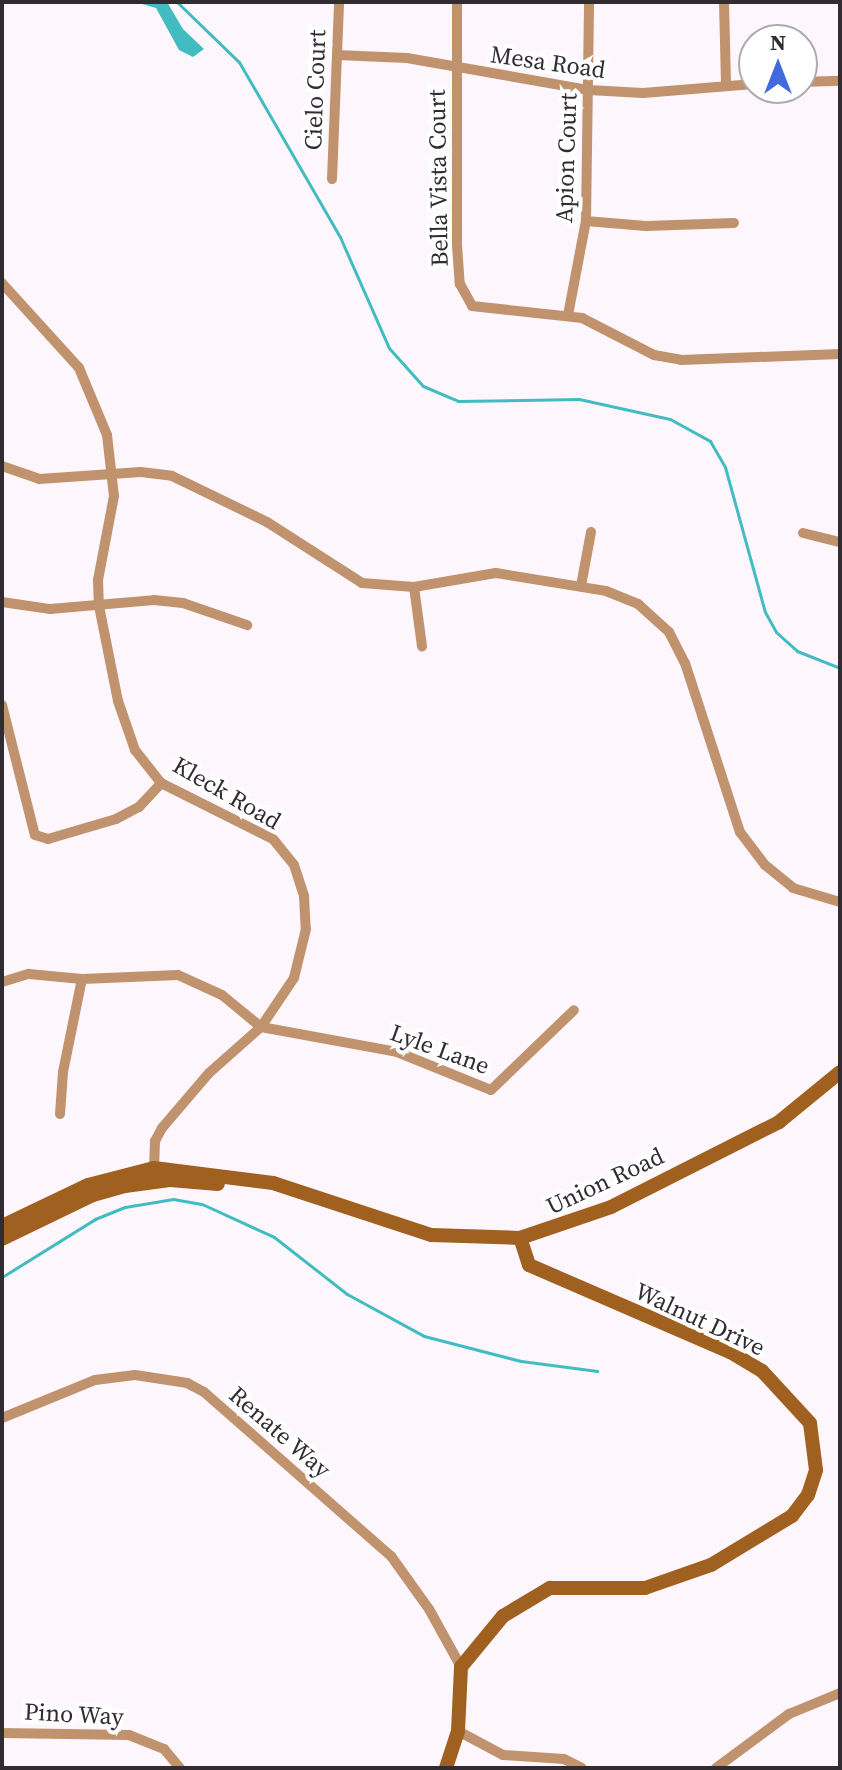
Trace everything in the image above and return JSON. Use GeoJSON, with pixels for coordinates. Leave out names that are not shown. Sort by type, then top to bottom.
{"type":"FeatureCollection","features":[{"type":"Feature","properties":{"kind":"main road","name":"Union Road"},"geometry":{"type":"LineString","coordinates":[[2,1226],[88,1185],[154,1175],[273,1183],[431,1235],[520,1238],[611,1207],[779,1122],[840,1072]]}},
{"type":"Feature","properties":{"kind":"main road","name":"Union Road"},"geometry":{"type":"LineString","coordinates":[[2,1239],[93,1195],[154,1175]]}},
{"type":"Feature","properties":{"kind":"main road","name":"Walnut Drive"},"geometry":{"type":"LineString","coordinates":[[461,1667],[503,1616],[537,1593],[645,1588],[711,1565],[756,1541],[792,1516],[808,1495],[816,1470],[810,1423],[762,1371],[730,1352],[529,1265],[520,1238]]}},
{"type":"Feature","properties":{"kind":"main road"},"geometry":{"type":"LineString","coordinates":[[446,1768],[458,1731],[461,1667]]}},
{"type":"Feature","properties":{"kind":"street","name":"Cielo Court"},"geometry":{"type":"LineString","coordinates":[[332,179],[339,2]]}},
{"type":"Feature","properties":{"kind":"street","name":"Bella Vista Court"},"geometry":{"type":"LineString","coordinates":[[457,2],[457,245],[465,300],[482,311],[568,315],[654,355],[681,360],[840,354]]}},
{"type":"Feature","properties":{"kind":"street","name":"Apion Court"},"geometry":{"type":"LineString","coordinates":[[568,315],[586,221],[589,2]]}},
{"type":"Feature","properties":{"kind":"street"},"geometry":{"type":"LineString","coordinates":[[724,2],[726,86]]}},
{"type":"Feature","properties":{"kind":"street","name":"Mesa Road"},"geometry":{"type":"LineString","coordinates":[[337,55],[457,68],[589,90],[643,93],[738,85]]}},
{"type":"Feature","properties":{"kind":"street"},"geometry":{"type":"LineString","coordinates":[[818,82],[840,81]]}},
{"type":"Feature","properties":{"kind":"street"},"geometry":{"type":"LineString","coordinates":[[586,221],[646,226],[734,223]]}},
{"type":"Feature","properties":{"kind":"street","name":"Kleck Road"},"geometry":{"type":"LineString","coordinates":[[2,283],[79,368],[98,406],[112,474],[113,518],[98,580],[99,606],[118,701],[135,750],[161,783],[256,827],[294,865],[305,902],[304,947],[294,978],[261,1027],[209,1073],[162,1128],[155,1141],[154,1175]]}},
{"type":"Feature","properties":{"kind":"street"},"geometry":{"type":"LineString","coordinates":[[2,466],[39,479],[112,474],[172,476],[267,522],[362,583],[414,587],[496,573],[581,586],[638,604],[669,632],[685,663],[740,832],[765,865],[793,888],[840,902]]}},
{"type":"Feature","properties":{"kind":"street"},"geometry":{"type":"LineString","coordinates":[[581,586],[591,532]]}},
{"type":"Feature","properties":{"kind":"street"},"geometry":{"type":"LineString","coordinates":[[803,533],[840,542]]}},
{"type":"Feature","properties":{"kind":"street"},"geometry":{"type":"LineString","coordinates":[[414,587],[422,646]]}},
{"type":"Feature","properties":{"kind":"street"},"geometry":{"type":"LineString","coordinates":[[2,602],[50,609],[154,600],[183,603],[247,625]]}},
{"type":"Feature","properties":{"kind":"street"},"geometry":{"type":"LineString","coordinates":[[2,705],[35,835],[48,839],[116,819],[139,807],[161,783]]}},
{"type":"Feature","properties":{"kind":"street"},"geometry":{"type":"LineString","coordinates":[[2,982],[29,974],[82,979],[178,975],[222,995],[261,1027]]}},
{"type":"Feature","properties":{"kind":"street"},"geometry":{"type":"LineString","coordinates":[[60,1114],[63,1072],[82,979]]}},
{"type":"Feature","properties":{"kind":"street","name":"Lyle Lane"},"geometry":{"type":"LineString","coordinates":[[261,1027],[397,1052],[491,1090],[574,1010]]}},
{"type":"Feature","properties":{"kind":"street","name":"Renate Way"},"geometry":{"type":"LineString","coordinates":[[2,1418],[95,1380],[135,1375],[187,1383],[204,1392],[391,1556],[429,1609],[461,1667]]}},
{"type":"Feature","properties":{"kind":"street"},"geometry":{"type":"LineString","coordinates":[[716,1768],[789,1714],[840,1693]]}},
{"type":"Feature","properties":{"kind":"street","name":"Pino Way"},"geometry":{"type":"LineString","coordinates":[[2,1733],[39,1729],[129,1735],[164,1749],[180,1768]]}},
{"type":"Feature","properties":{"kind":"street"},"geometry":{"type":"LineString","coordinates":[[458,1731],[503,1755],[564,1759],[582,1768]]}},
{"type":"Feature","properties":{"kind":"water"},"geometry":{"type":"Polygon","coordinates":[[[135,2],[167,2],[183,29],[204,49],[193,57],[179,50],[156,8],[135,2]]]}},
{"type":"Feature","properties":{"kind":"waterway"},"geometry":{"type":"LineString","coordinates":[[177,2],[239,62],[340,237],[389,348],[423,386],[458,401],[579,399],[670,419],[710,441],[725,467],[765,612],[776,632],[797,651],[840,668]]}},
{"type":"Feature","properties":{"kind":"waterway"},"geometry":{"type":"LineString","coordinates":[[2,1277],[95,1219],[125,1207],[173,1199],[202,1204],[274,1237],[347,1294],[424,1336],[521,1361],[597,1371]]}}]}
